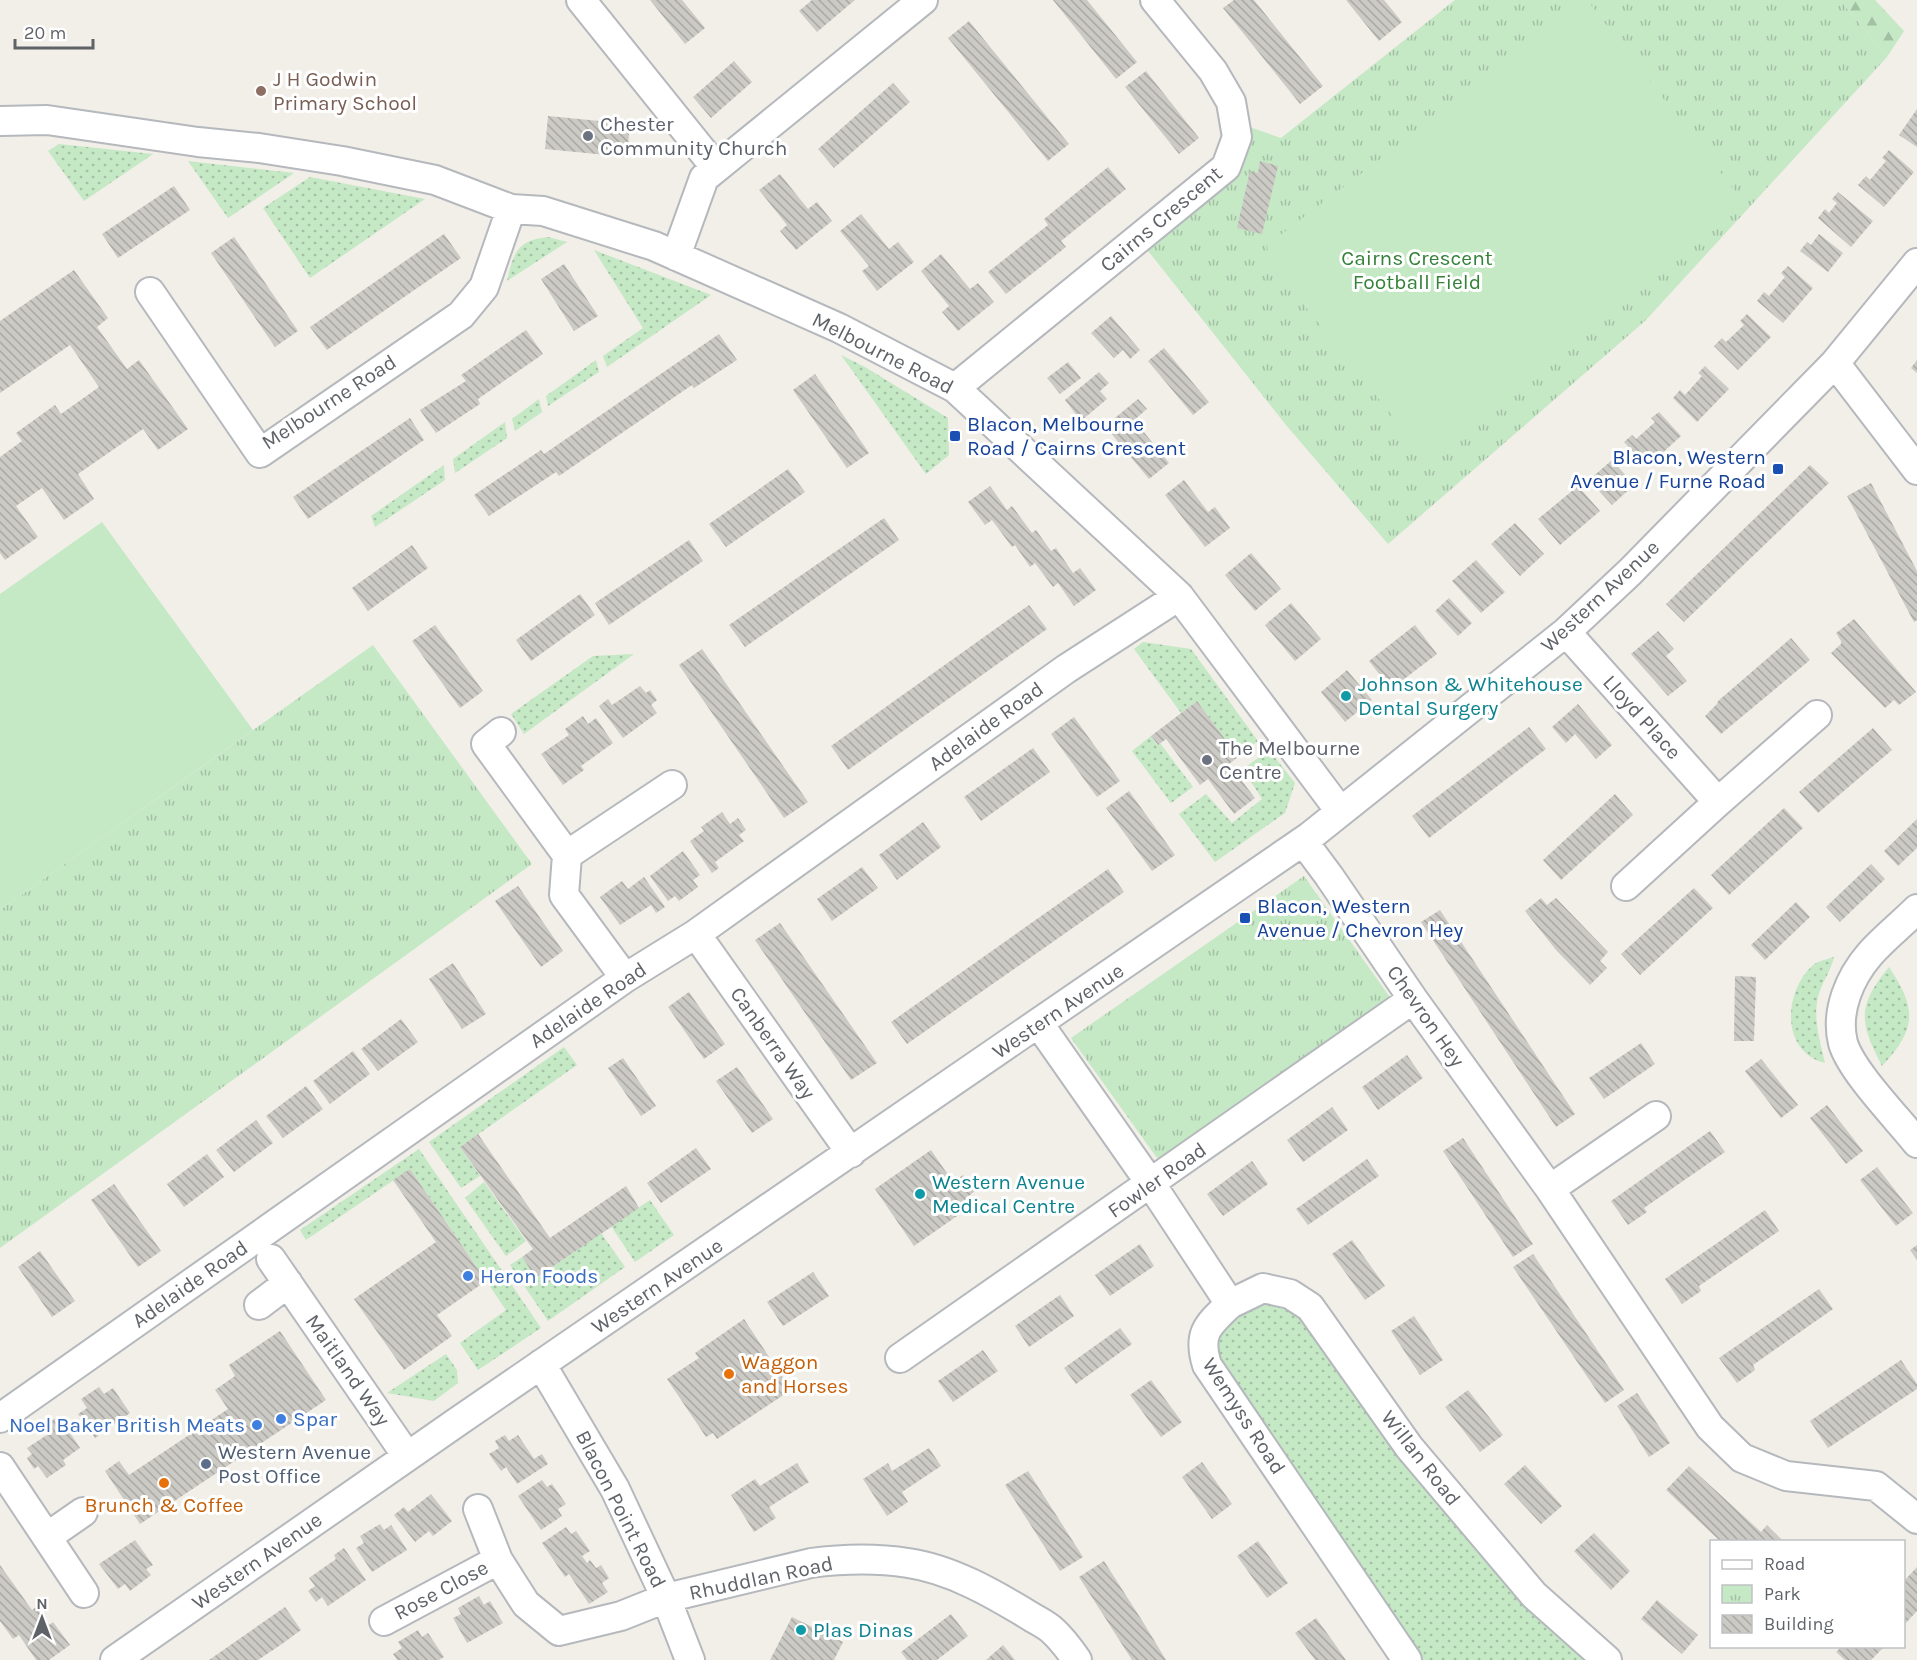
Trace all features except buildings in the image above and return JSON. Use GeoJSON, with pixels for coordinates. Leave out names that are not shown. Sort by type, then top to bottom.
{"type":"FeatureCollection","features":[{"type":"Feature","properties":{"kind":"street"},"geometry":{"type":"LineString","coordinates":[[581,0],[716,168]]}},
{"type":"Feature","properties":{"kind":"street","name":"Cairns Crescent"},"geometry":{"type":"LineString","coordinates":[[955,388],[1226,167],[1237,137],[1231,102],[1213,71],[1164,3]]}},
{"type":"Feature","properties":{"kind":"street"},"geometry":{"type":"LineString","coordinates":[[676,256],[704,178],[907,5]]}},
{"type":"Feature","properties":{"kind":"street","name":"Melbourne Road"},"geometry":{"type":"LineString","coordinates":[[0,121],[47,120],[198,142],[259,148],[342,161],[435,180],[511,209],[543,211],[654,246],[839,328],[955,388],[1179,596],[1340,811]]}},
{"type":"Feature","properties":{"kind":"street","name":"Melbourne Road"},"geometry":{"type":"LineString","coordinates":[[150,292],[260,453],[461,315],[484,287],[511,209]]}},
{"type":"Feature","properties":{"kind":"street","name":"Western Avenue"},"geometry":{"type":"LineString","coordinates":[[115,1660],[407,1456],[1303,842],[1566,632],[1630,572],[1835,363],[1917,263]]}},
{"type":"Feature","properties":{"kind":"street"},"geometry":{"type":"LineString","coordinates":[[1835,363],[1917,470]]}},
{"type":"Feature","properties":{"kind":"street","name":"Adelaide Road"},"geometry":{"type":"LineString","coordinates":[[0,1418],[625,978],[696,934],[1066,669],[1179,596]]}},
{"type":"Feature","properties":{"kind":"street","name":"Lloyd Place"},"geometry":{"type":"LineString","coordinates":[[1566,632],[1718,802]]}},
{"type":"Feature","properties":{"kind":"street"},"geometry":{"type":"LineString","coordinates":[[1626,886],[1816,715]]}},
{"type":"Feature","properties":{"kind":"street"},"geometry":{"type":"LineString","coordinates":[[501,732],[486,744],[567,855],[564,895],[625,978]]}},
{"type":"Feature","properties":{"kind":"street"},"geometry":{"type":"LineString","coordinates":[[567,855],[672,785]]}},
{"type":"Feature","properties":{"kind":"street","name":"Chevron Hey"},"geometry":{"type":"LineString","coordinates":[[1303,842],[1550,1190],[1710,1427],[1742,1458],[1786,1476],[1876,1486],[1917,1519]]}},
{"type":"Feature","properties":{"kind":"street"},"geometry":{"type":"LineString","coordinates":[[1917,909],[1870,954],[1850,982],[1842,1013],[1843,1043],[1856,1069],[1917,1143]]}},
{"type":"Feature","properties":{"kind":"street","name":"Canberra Way"},"geometry":{"type":"LineString","coordinates":[[696,934],[851,1153]]}},
{"type":"Feature","properties":{"kind":"street","name":"Fowler Road"},"geometry":{"type":"LineString","coordinates":[[900,1358],[1413,999]]}},
{"type":"Feature","properties":{"kind":"street"},"geometry":{"type":"LineString","coordinates":[[1039,1024],[1151,1184],[1230,1304]]}},
{"type":"Feature","properties":{"kind":"street"},"geometry":{"type":"LineString","coordinates":[[1550,1190],[1656,1116]]}},
{"type":"Feature","properties":{"kind":"street","name":"Maitland Way"},"geometry":{"type":"LineString","coordinates":[[271,1259],[407,1456]]}},
{"type":"Feature","properties":{"kind":"street"},"geometry":{"type":"LineString","coordinates":[[259,1305],[288,1283]]}},
{"type":"Feature","properties":{"kind":"street","name":"Willan Road"},"geometry":{"type":"LineString","coordinates":[[1230,1304],[1263,1288],[1290,1294],[1310,1307],[1409,1447],[1534,1595],[1607,1660]]}},
{"type":"Feature","properties":{"kind":"street","name":"Wemyss Road"},"geometry":{"type":"LineString","coordinates":[[1230,1304],[1208,1326],[1202,1348],[1207,1365],[1407,1660]]}},
{"type":"Feature","properties":{"kind":"street","name":"Blacon Point Road"},"geometry":{"type":"LineString","coordinates":[[541,1364],[615,1489],[666,1598],[690,1660]]}},
{"type":"Feature","properties":{"kind":"street"},"geometry":{"type":"LineString","coordinates":[[0,1467],[84,1593]]}},
{"type":"Feature","properties":{"kind":"street","name":"Rose Close"},"geometry":{"type":"LineString","coordinates":[[478,1509],[498,1560],[526,1604],[559,1631],[621,1616],[666,1598]]}},
{"type":"Feature","properties":{"kind":"street"},"geometry":{"type":"LineString","coordinates":[[47,1537],[83,1512]]}},
{"type":"Feature","properties":{"kind":"street","name":"Rose Close"},"geometry":{"type":"LineString","coordinates":[[384,1621],[498,1560]]}},
{"type":"Feature","properties":{"kind":"street","name":"Rhuddlan Road"},"geometry":{"type":"LineString","coordinates":[[666,1598],[811,1563],[833,1560],[910,1563],[949,1574],[1003,1599],[1052,1630],[1069,1647],[1077,1660]]}},
{"type":"Feature","properties":{"kind":"green space","name":"Cairns Crescent Football Field"},"geometry":{"type":"Polygon","coordinates":[[[1455,0],[1840,0],[1887,57],[1645,321],[1388,544],[1286,425],[1141,242],[1174,216],[1241,124],[1281,138],[1455,0]]]}},
{"type":"Feature","properties":{"kind":"green space"},"geometry":{"type":"Polygon","coordinates":[[[1840,0],[1875,0],[1904,31],[1887,57],[1840,0]]]}},
{"type":"Feature","properties":{"kind":"green space"},"geometry":{"type":"Polygon","coordinates":[[[1588,1],[1744,203],[1425,457],[1269,261],[1267,245],[1588,1]]]}},
{"type":"Feature","properties":{"kind":"green space"},"geometry":{"type":"Polygon","coordinates":[[[59,144],[153,154],[84,201],[48,151],[59,144]]]}},
{"type":"Feature","properties":{"kind":"green space"},"geometry":{"type":"Polygon","coordinates":[[[188,161],[294,173],[228,218],[188,161]]]}},
{"type":"Feature","properties":{"kind":"green space"},"geometry":{"type":"Polygon","coordinates":[[[310,177],[425,199],[310,278],[263,208],[310,177]]]}},
{"type":"Feature","properties":{"kind":"green space"},"geometry":{"type":"Polygon","coordinates":[[[548,237],[567,242],[507,281],[518,250],[529,241],[548,237]]]}},
{"type":"Feature","properties":{"kind":"green space"},"geometry":{"type":"Polygon","coordinates":[[[594,250],[711,295],[607,367],[603,356],[643,328],[594,250]]]}},
{"type":"Feature","properties":{"kind":"green space"},"geometry":{"type":"Polygon","coordinates":[[[841,355],[865,367],[948,418],[949,455],[926,474],[841,355]]]}},
{"type":"Feature","properties":{"kind":"green space"},"geometry":{"type":"Polygon","coordinates":[[[596,360],[599,372],[548,406],[546,396],[596,360]]]}},
{"type":"Feature","properties":{"kind":"green space"},"geometry":{"type":"Polygon","coordinates":[[[539,399],[542,412],[515,431],[512,419],[539,399]]]}},
{"type":"Feature","properties":{"kind":"green space"},"geometry":{"type":"Polygon","coordinates":[[[505,422],[507,438],[455,473],[453,459],[505,422]]]}},
{"type":"Feature","properties":{"kind":"green space"},"geometry":{"type":"Polygon","coordinates":[[[444,465],[445,480],[375,527],[371,516],[444,465]]]}},
{"type":"Feature","properties":{"kind":"green space"},"geometry":{"type":"Polygon","coordinates":[[[102,522],[253,730],[0,910],[0,594],[102,522]]]}},
{"type":"Feature","properties":{"kind":"green space"},"geometry":{"type":"Polygon","coordinates":[[[1143,642],[1191,649],[1258,741],[1238,757],[1197,701],[1181,713],[1134,649],[1143,642]]]}},
{"type":"Feature","properties":{"kind":"green space"},"geometry":{"type":"Polygon","coordinates":[[[373,645],[532,864],[0,1248],[0,910],[373,645]]]}},
{"type":"Feature","properties":{"kind":"green space"},"geometry":{"type":"Polygon","coordinates":[[[634,654],[524,734],[511,714],[593,656],[634,654]]]}},
{"type":"Feature","properties":{"kind":"green space"},"geometry":{"type":"Polygon","coordinates":[[[1151,736],[1157,745],[1160,743],[1193,787],[1171,803],[1132,751],[1151,736]]]}},
{"type":"Feature","properties":{"kind":"green space"},"geometry":{"type":"Polygon","coordinates":[[[1269,750],[1295,783],[1285,813],[1215,862],[1179,814],[1206,794],[1232,823],[1262,799],[1243,769],[1269,750]]]}},
{"type":"Feature","properties":{"kind":"green space"},"geometry":{"type":"Polygon","coordinates":[[[1304,876],[1394,1003],[1172,1159],[1157,1158],[1071,1038],[1304,876]]]}},
{"type":"Feature","properties":{"kind":"green space"},"geometry":{"type":"Polygon","coordinates":[[[1834,957],[1819,992],[1816,1014],[1825,1063],[1811,1057],[1800,1047],[1794,1035],[1791,1020],[1792,1006],[1802,977],[1820,961],[1834,957]]]}},
{"type":"Feature","properties":{"kind":"green space"},"geometry":{"type":"Polygon","coordinates":[[[1889,967],[1905,995],[1909,1018],[1902,1041],[1882,1066],[1869,1037],[1865,1015],[1871,993],[1889,967]]]}},
{"type":"Feature","properties":{"kind":"green space"},"geometry":{"type":"Polygon","coordinates":[[[564,1047],[577,1065],[460,1147],[480,1176],[461,1188],[429,1142],[564,1047]]]}},
{"type":"Feature","properties":{"kind":"green space"},"geometry":{"type":"Polygon","coordinates":[[[419,1149],[541,1328],[478,1370],[460,1343],[506,1310],[410,1169],[306,1240],[300,1230],[419,1149]]]}},
{"type":"Feature","properties":{"kind":"green space"},"geometry":{"type":"Polygon","coordinates":[[[484,1182],[526,1241],[506,1256],[465,1198],[484,1182]]]}},
{"type":"Feature","properties":{"kind":"green space"},"geometry":{"type":"Polygon","coordinates":[[[650,1200],[674,1235],[635,1262],[611,1226],[650,1200]]]}},
{"type":"Feature","properties":{"kind":"green space"},"geometry":{"type":"Polygon","coordinates":[[[601,1233],[625,1267],[548,1321],[510,1265],[522,1257],[537,1278],[601,1233]]]}},
{"type":"Feature","properties":{"kind":"green space"},"geometry":{"type":"Polygon","coordinates":[[[1274,1299],[1297,1312],[1592,1660],[1421,1660],[1214,1361],[1221,1330],[1237,1318],[1274,1299]]]}},
{"type":"Feature","properties":{"kind":"green space"},"geometry":{"type":"Polygon","coordinates":[[[446,1354],[457,1370],[458,1383],[434,1401],[387,1393],[446,1354]]]}},
{"type":"Feature","properties":{"kind":"place","name":"J H Godwin Primary School"},"geometry":{"type":"Point","coordinates":[261,91]}},
{"type":"Feature","properties":{"kind":"place","name":"Chester Community Church"},"geometry":{"type":"Point","coordinates":[588,136]}},
{"type":"Feature","properties":{"kind":"place","name":"Blacon, Melbourne Road / Cairns Crescent"},"geometry":{"type":"Point","coordinates":[955,436]}},
{"type":"Feature","properties":{"kind":"place","name":"Blacon, Western Avenue / Furne Road"},"geometry":{"type":"Point","coordinates":[1778,469]}},
{"type":"Feature","properties":{"kind":"place","name":"Johnson & Whitehouse Dental Surgery"},"geometry":{"type":"Point","coordinates":[1346,696]}},
{"type":"Feature","properties":{"kind":"place","name":"The Melbourne Centre"},"geometry":{"type":"Point","coordinates":[1207,760]}},
{"type":"Feature","properties":{"kind":"place","name":"Blacon, Western Avenue / Chevron Hey"},"geometry":{"type":"Point","coordinates":[1245,918]}},
{"type":"Feature","properties":{"kind":"place","name":"Western Avenue Medical Centre"},"geometry":{"type":"Point","coordinates":[920,1194]}},
{"type":"Feature","properties":{"kind":"place","name":"Heron Foods"},"geometry":{"type":"Point","coordinates":[468,1276]}},
{"type":"Feature","properties":{"kind":"place","name":"Waggon and Horses"},"geometry":{"type":"Point","coordinates":[729,1374]}},
{"type":"Feature","properties":{"kind":"place","name":"Spar"},"geometry":{"type":"Point","coordinates":[281,1419]}},
{"type":"Feature","properties":{"kind":"place","name":"Noel Baker British Meats"},"geometry":{"type":"Point","coordinates":[257,1425]}},
{"type":"Feature","properties":{"kind":"place","name":"Western Avenue Post Office"},"geometry":{"type":"Point","coordinates":[206,1464]}},
{"type":"Feature","properties":{"kind":"place","name":"Brunch & Coffee"},"geometry":{"type":"Point","coordinates":[164,1483]}},
{"type":"Feature","properties":{"kind":"place","name":"Plas Dinas"},"geometry":{"type":"Point","coordinates":[801,1630]}}]}
